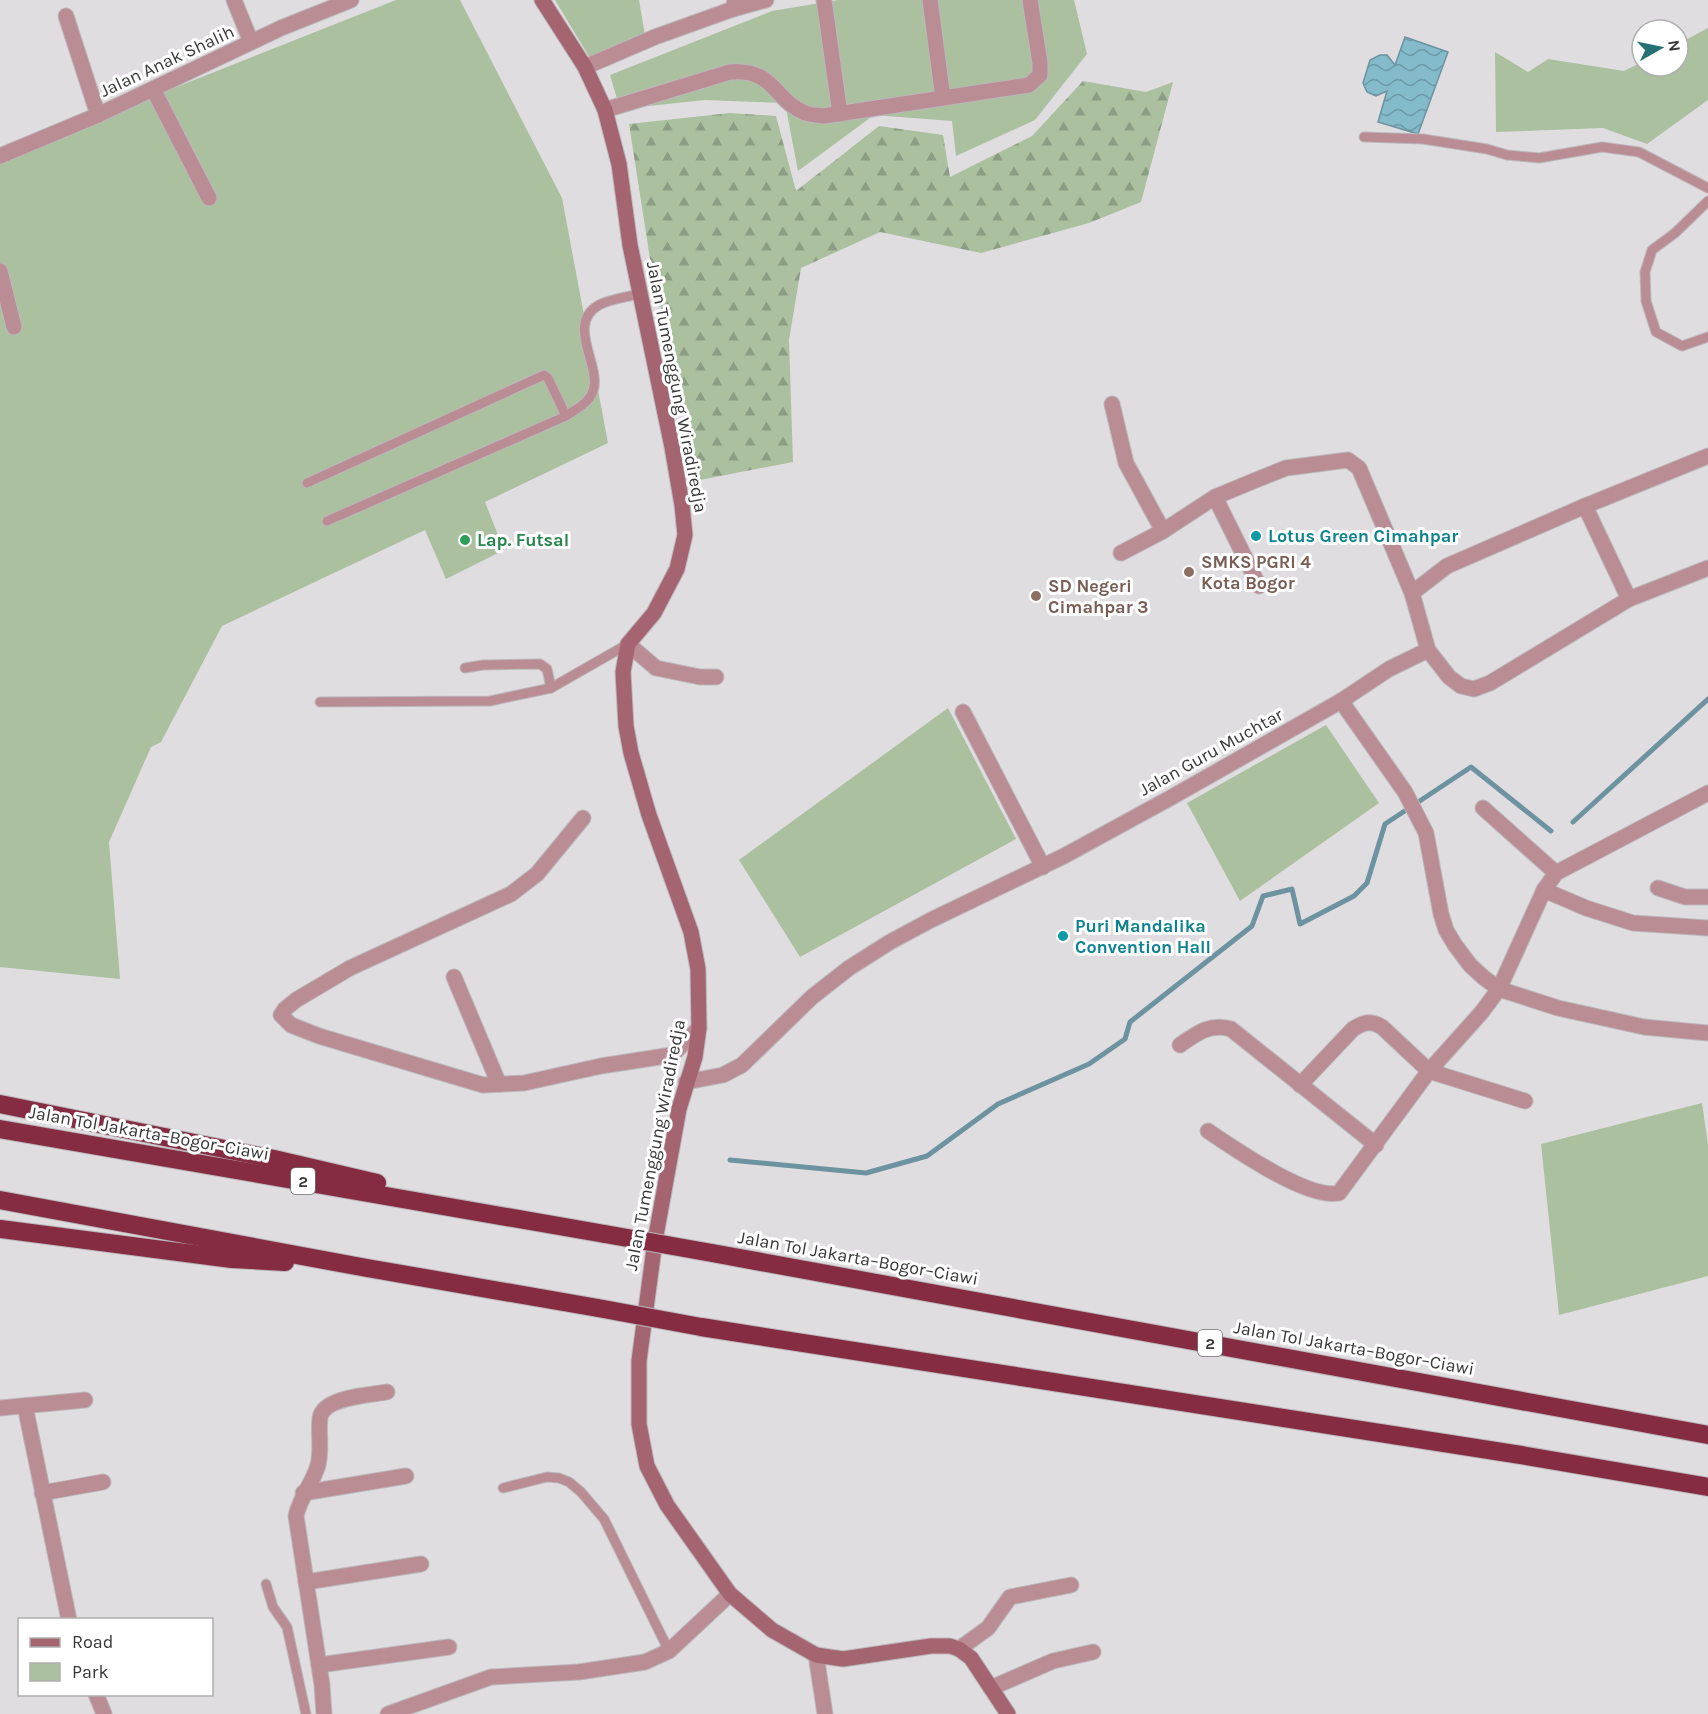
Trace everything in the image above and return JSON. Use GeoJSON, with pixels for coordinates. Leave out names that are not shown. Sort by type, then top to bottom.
{"type":"FeatureCollection","features":[{"type":"Feature","properties":{"kind":"highway"},"geometry":{"type":"LineString","coordinates":[[0,1104],[367,1180],[467,1210]]}},
{"type":"Feature","properties":{"kind":"highway","name":"Jalan Tol Jakarta–Bogor–Ciawi"},"geometry":{"type":"LineString","coordinates":[[0,1129],[605,1234],[1708,1435]]}},
{"type":"Feature","properties":{"kind":"highway"},"geometry":{"type":"LineString","coordinates":[[0,1200],[701,1327],[1521,1455],[1708,1487]]}},
{"type":"Feature","properties":{"kind":"highway"},"geometry":{"type":"LineString","coordinates":[[0,1229],[232,1259],[367,1268]]}},
{"type":"Feature","properties":{"kind":"street"},"geometry":{"type":"LineString","coordinates":[[234,0],[251,42]]}},
{"type":"Feature","properties":{"kind":"street","name":"Jalan Anak Shalih"},"geometry":{"type":"LineString","coordinates":[[0,156],[98,115],[251,42],[351,0]]}},
{"type":"Feature","properties":{"kind":"street","name":"Jalan Tumenggung Wiradiredja"},"geometry":{"type":"LineString","coordinates":[[542,0],[585,67],[605,110],[619,164],[630,245],[672,447],[685,535],[677,569],[663,597],[654,613],[628,644],[623,672],[627,735],[649,815],[696,949],[700,993],[695,1056],[679,1109],[659,1219],[641,1343],[639,1424],[647,1466],[673,1514],[730,1594],[772,1630],[816,1655]]}},
{"type":"Feature","properties":{"kind":"street"},"geometry":{"type":"LineString","coordinates":[[585,67],[734,4],[766,0]]}},
{"type":"Feature","properties":{"kind":"street"},"geometry":{"type":"LineString","coordinates":[[824,0],[840,114]]}},
{"type":"Feature","properties":{"kind":"street"},"geometry":{"type":"LineString","coordinates":[[930,0],[943,98]]}},
{"type":"Feature","properties":{"kind":"street"},"geometry":{"type":"LineString","coordinates":[[605,110],[730,72],[744,70],[765,78],[789,102],[805,113],[824,116],[1020,87],[1036,81],[1040,75],[1030,0]]}},
{"type":"Feature","properties":{"kind":"street"},"geometry":{"type":"LineString","coordinates":[[66,16],[98,115]]}},
{"type":"Feature","properties":{"kind":"street"},"geometry":{"type":"LineString","coordinates":[[153,89],[209,198]]}},
{"type":"Feature","properties":{"kind":"street"},"geometry":{"type":"LineString","coordinates":[[0,271],[14,327]]}},
{"type":"Feature","properties":{"kind":"street"},"geometry":{"type":"LineString","coordinates":[[1112,404],[1126,463],[1163,531]]}},
{"type":"Feature","properties":{"kind":"street"},"geometry":{"type":"LineString","coordinates":[[1412,592],[1447,566],[1708,456]]}},
{"type":"Feature","properties":{"kind":"street"},"geometry":{"type":"LineString","coordinates":[[1121,553],[1163,531],[1215,497],[1286,468],[1348,459],[1359,468],[1412,592],[1428,650],[1449,677],[1461,686],[1474,689],[1490,683],[1629,599],[1708,568]]}},
{"type":"Feature","properties":{"kind":"street"},"geometry":{"type":"LineString","coordinates":[[1215,497],[1259,586]]}},
{"type":"Feature","properties":{"kind":"street"},"geometry":{"type":"LineString","coordinates":[[1585,506],[1629,599]]}},
{"type":"Feature","properties":{"kind":"street"},"geometry":{"type":"LineString","coordinates":[[628,644],[656,668],[700,677],[716,677]]}},
{"type":"Feature","properties":{"kind":"street","name":"Jalan Guru Muchtar"},"geometry":{"type":"LineString","coordinates":[[686,1082],[723,1075],[742,1065],[812,997],[849,968],[890,942],[1043,867],[1172,797],[1341,701],[1389,669],[1428,650]]}},
{"type":"Feature","properties":{"kind":"street"},"geometry":{"type":"LineString","coordinates":[[1341,701],[1405,792],[1426,833],[1446,930],[1470,965],[1499,989],[1558,1008],[1622,1023],[1708,1033]]}},
{"type":"Feature","properties":{"kind":"street"},"geometry":{"type":"LineString","coordinates":[[963,712],[1043,867]]}},
{"type":"Feature","properties":{"kind":"street"},"geometry":{"type":"LineString","coordinates":[[1208,1131],[1266,1168],[1322,1193],[1339,1193],[1430,1071],[1482,1013],[1499,989],[1544,890],[1556,873],[1708,793]]}},
{"type":"Feature","properties":{"kind":"street"},"geometry":{"type":"LineString","coordinates":[[1484,808],[1556,873]]}},
{"type":"Feature","properties":{"kind":"street"},"geometry":{"type":"LineString","coordinates":[[583,818],[537,874],[512,894],[350,968],[296,1000],[281,1015],[291,1025],[320,1036],[483,1085],[524,1083],[601,1066],[672,1055],[699,1028]]}},
{"type":"Feature","properties":{"kind":"street"},"geometry":{"type":"LineString","coordinates":[[1658,888],[1685,897],[1708,897]]}},
{"type":"Feature","properties":{"kind":"street"},"geometry":{"type":"LineString","coordinates":[[1544,890],[1586,908],[1633,923],[1708,928]]}},
{"type":"Feature","properties":{"kind":"street"},"geometry":{"type":"LineString","coordinates":[[454,977],[499,1084]]}},
{"type":"Feature","properties":{"kind":"street"},"geometry":{"type":"LineString","coordinates":[[1299,1085],[1353,1029],[1363,1023],[1374,1022],[1430,1071],[1525,1101]]}},
{"type":"Feature","properties":{"kind":"street"},"geometry":{"type":"LineString","coordinates":[[1180,1045],[1208,1027],[1219,1025],[1231,1029],[1376,1146]]}},
{"type":"Feature","properties":{"kind":"street"},"geometry":{"type":"LineString","coordinates":[[324,1714],[319,1665],[296,1516],[303,1493],[313,1479],[317,1467],[320,1454],[320,1418],[323,1410],[332,1403],[387,1392]]}},
{"type":"Feature","properties":{"kind":"street"},"geometry":{"type":"LineString","coordinates":[[0,1408],[85,1400]]}},
{"type":"Feature","properties":{"kind":"street"},"geometry":{"type":"LineString","coordinates":[[25,1406],[69,1618]]}},
{"type":"Feature","properties":{"kind":"street"},"geometry":{"type":"LineString","coordinates":[[303,1493],[406,1476]]}},
{"type":"Feature","properties":{"kind":"street"},"geometry":{"type":"LineString","coordinates":[[42,1493],[103,1482]]}},
{"type":"Feature","properties":{"kind":"street"},"geometry":{"type":"LineString","coordinates":[[306,1582],[421,1564]]}},
{"type":"Feature","properties":{"kind":"street"},"geometry":{"type":"LineString","coordinates":[[959,1649],[988,1628],[1010,1597],[1071,1585]]}},
{"type":"Feature","properties":{"kind":"street"},"geometry":{"type":"LineString","coordinates":[[388,1714],[491,1677],[579,1672],[645,1662],[669,1651],[730,1594]]}},
{"type":"Feature","properties":{"kind":"street"},"geometry":{"type":"LineString","coordinates":[[825,1714],[816,1655],[843,1659],[931,1646],[950,1646],[959,1649],[970,1658],[1008,1714]]}},
{"type":"Feature","properties":{"kind":"street"},"geometry":{"type":"LineString","coordinates":[[319,1665],[449,1647]]}},
{"type":"Feature","properties":{"kind":"street"},"geometry":{"type":"LineString","coordinates":[[991,1688],[1053,1661],[1093,1652]]}},
{"type":"Feature","properties":{"kind":"street"},"geometry":{"type":"LineString","coordinates":[[96,1696],[104,1714]]}},
{"type":"Feature","properties":{"kind":"lane"},"geometry":{"type":"LineString","coordinates":[[1364,137],[1423,139],[1487,149],[1507,155],[1539,158],[1602,147],[1639,152],[1708,189]]}},
{"type":"Feature","properties":{"kind":"lane"},"geometry":{"type":"LineString","coordinates":[[1708,201],[1652,250],[1645,272],[1646,302],[1656,332],[1682,346],[1708,337]]}},
{"type":"Feature","properties":{"kind":"lane"},"geometry":{"type":"LineString","coordinates":[[327,521],[566,416],[587,402],[593,392],[594,384],[584,324],[590,313],[599,305],[639,294]]}},
{"type":"Feature","properties":{"kind":"lane"},"geometry":{"type":"LineString","coordinates":[[307,483],[544,375],[548,378],[566,416]]}},
{"type":"Feature","properties":{"kind":"lane"},"geometry":{"type":"LineString","coordinates":[[320,702],[490,701],[551,688],[628,644]]}},
{"type":"Feature","properties":{"kind":"lane"},"geometry":{"type":"LineString","coordinates":[[465,669],[483,665],[540,664],[547,669],[551,688]]}},
{"type":"Feature","properties":{"kind":"lane"},"geometry":{"type":"LineString","coordinates":[[503,1488],[547,1477],[569,1482],[581,1492],[604,1519],[669,1651]]}},
{"type":"Feature","properties":{"kind":"lane"},"geometry":{"type":"LineString","coordinates":[[266,1584],[273,1607],[287,1628],[306,1714]]}},
{"type":"Feature","properties":{"kind":"green space"},"geometry":{"type":"Polygon","coordinates":[[[396,0],[460,0],[562,198],[608,443],[485,502],[504,550],[446,579],[425,530],[222,626],[161,742],[151,747],[109,842],[120,979],[0,967],[0,157],[396,0]]]}},
{"type":"Feature","properties":{"kind":"green space"},"geometry":{"type":"Polygon","coordinates":[[[555,0],[639,0],[645,35],[590,58],[555,0]]]}},
{"type":"Feature","properties":{"kind":"green space"},"geometry":{"type":"Polygon","coordinates":[[[838,0],[1074,0],[1087,54],[1035,120],[956,156],[952,121],[874,115],[798,171],[785,103],[705,100],[620,109],[610,75],[772,11],[838,0]]]}},
{"type":"Feature","properties":{"kind":"green space"},"geometry":{"type":"Polygon","coordinates":[[[1708,28],[1708,100],[1647,144],[1603,128],[1496,132],[1495,52],[1528,72],[1548,59],[1624,71],[1630,68],[1630,78],[1690,78],[1690,38],[1708,28]]]}},
{"type":"Feature","properties":{"kind":"green space"},"geometry":{"type":"Polygon","coordinates":[[[1083,81],[1146,92],[1173,82],[1141,202],[1089,223],[981,253],[880,232],[801,268],[789,340],[793,462],[700,480],[651,265],[629,124],[730,113],[776,116],[796,191],[879,126],[943,135],[950,177],[1032,136],[1083,81]]]}},
{"type":"Feature","properties":{"kind":"green space"},"geometry":{"type":"Polygon","coordinates":[[[948,708],[1016,839],[800,957],[739,860],[948,708]]]}},
{"type":"Feature","properties":{"kind":"green space"},"geometry":{"type":"Polygon","coordinates":[[[1326,725],[1379,803],[1240,901],[1187,803],[1326,725]]]}},
{"type":"Feature","properties":{"kind":"green space"},"geometry":{"type":"Polygon","coordinates":[[[1702,1103],[1708,1145],[1708,1276],[1559,1315],[1541,1144],[1702,1103]]]}},
{"type":"Feature","properties":{"kind":"water"},"geometry":{"type":"Polygon","coordinates":[[[1405,37],[1448,52],[1418,134],[1378,122],[1387,91],[1376,96],[1367,92],[1363,83],[1370,60],[1380,55],[1387,55],[1395,65],[1405,37]]]}},
{"type":"Feature","properties":{"kind":"waterway"},"geometry":{"type":"LineString","coordinates":[[1573,822],[1708,699]]}},
{"type":"Feature","properties":{"kind":"waterway"},"geometry":{"type":"LineString","coordinates":[[730,1160],[866,1173],[927,1156],[998,1104],[1089,1064],[1125,1039],[1130,1022],[1252,926],[1263,896],[1292,889],[1300,924],[1354,896],[1367,883],[1385,824],[1471,767],[1551,831]]}},
{"type":"Feature","properties":{"kind":"place","name":"Lotus Green Cimahpar"},"geometry":{"type":"Point","coordinates":[1256,536]}},
{"type":"Feature","properties":{"kind":"place","name":"Lap. Futsal"},"geometry":{"type":"Point","coordinates":[465,540]}},
{"type":"Feature","properties":{"kind":"place","name":"SMKS PGRI 4 Kota Bogor"},"geometry":{"type":"Point","coordinates":[1189,572]}},
{"type":"Feature","properties":{"kind":"place","name":"SD Negeri Cimahpar 3"},"geometry":{"type":"Point","coordinates":[1036,596]}},
{"type":"Feature","properties":{"kind":"place","name":"Puri Mandalika Convention Hall"},"geometry":{"type":"Point","coordinates":[1063,936]}}]}
